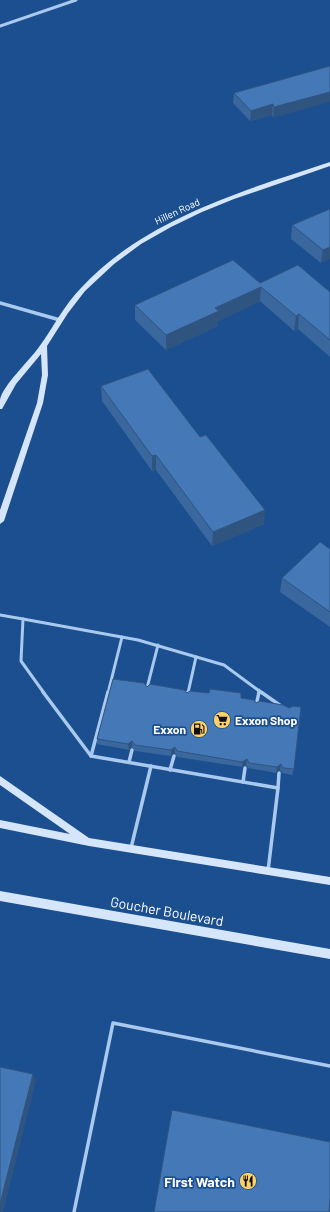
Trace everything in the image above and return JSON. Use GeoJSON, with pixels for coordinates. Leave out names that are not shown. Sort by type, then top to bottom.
{"type":"FeatureCollection","features":[{"type":"Feature","properties":{"kind":"street"},"geometry":{"type":"LineString","coordinates":[[0,26],[76,0]]}},
{"type":"Feature","properties":{"kind":"street","name":"Hillen Road"},"geometry":{"type":"LineString","coordinates":[[0,407],[5,395],[44,345],[60,320],[85,287],[109,263],[138,242],[174,222],[216,204],[330,164]]}},
{"type":"Feature","properties":{"kind":"street"},"geometry":{"type":"LineString","coordinates":[[0,303],[60,320]]}},
{"type":"Feature","properties":{"kind":"street"},"geometry":{"type":"LineString","coordinates":[[0,522],[40,403],[45,375],[44,345]]}},
{"type":"Feature","properties":{"kind":"street"},"geometry":{"type":"LineString","coordinates":[[0,780],[89,842]]}},
{"type":"Feature","properties":{"kind":"street"},"geometry":{"type":"LineString","coordinates":[[0,824],[89,842],[330,881]]}},
{"type":"Feature","properties":{"kind":"street","name":"Goucher Boulevard"},"geometry":{"type":"LineString","coordinates":[[0,896],[330,954]]}},
{"type":"Feature","properties":{"kind":"lane"},"geometry":{"type":"LineString","coordinates":[[0,615],[158,645],[224,665],[283,707]]}},
{"type":"Feature","properties":{"kind":"lane"},"geometry":{"type":"LineString","coordinates":[[23,619],[21,661],[91,756],[278,788]]}},
{"type":"Feature","properties":{"kind":"lane"},"geometry":{"type":"LineString","coordinates":[[91,756],[122,637]]}},
{"type":"Feature","properties":{"kind":"lane"},"geometry":{"type":"LineString","coordinates":[[147,690],[158,645]]}},
{"type":"Feature","properties":{"kind":"lane"},"geometry":{"type":"LineString","coordinates":[[187,696],[196,657]]}},
{"type":"Feature","properties":{"kind":"lane"},"geometry":{"type":"LineString","coordinates":[[256,706],[259,690]]}},
{"type":"Feature","properties":{"kind":"lane"},"geometry":{"type":"LineString","coordinates":[[129,762],[132,750]]}},
{"type":"Feature","properties":{"kind":"lane"},"geometry":{"type":"LineString","coordinates":[[170,770],[174,756]]}},
{"type":"Feature","properties":{"kind":"lane"},"geometry":{"type":"LineString","coordinates":[[131,849],[151,766]]}},
{"type":"Feature","properties":{"kind":"lane"},"geometry":{"type":"LineString","coordinates":[[243,782],[245,768]]}},
{"type":"Feature","properties":{"kind":"lane"},"geometry":{"type":"LineString","coordinates":[[268,871],[279,773]]}},
{"type":"Feature","properties":{"kind":"lane"},"geometry":{"type":"LineString","coordinates":[[74,1212],[113,1023],[330,1066]]}},
{"type":"Feature","properties":{"kind":"building"},"geometry":{"type":"Polygon","coordinates":[[[330,66],[330,92],[274,107],[273,104],[251,111],[234,93],[330,66]]]}},
{"type":"Feature","properties":{"kind":"building"},"geometry":{"type":"Polygon","coordinates":[[[330,209],[330,247],[323,250],[292,225],[330,209]]]}},
{"type":"Feature","properties":{"kind":"building"},"geometry":{"type":"Polygon","coordinates":[[[233,260],[260,283],[298,265],[330,292],[330,340],[299,314],[296,316],[261,287],[215,308],[219,311],[166,335],[135,305],[233,260]]]}},
{"type":"Feature","properties":{"kind":"building"},"geometry":{"type":"Polygon","coordinates":[[[148,369],[200,437],[206,435],[265,510],[213,532],[156,455],[152,456],[101,386],[148,369]]]}},
{"type":"Feature","properties":{"kind":"building"},"geometry":{"type":"Polygon","coordinates":[[[320,542],[330,549],[330,612],[282,578],[320,542]]]}},
{"type":"Feature","properties":{"kind":"building","name":"Exxon"},"geometry":{"type":"Polygon","coordinates":[[[113,679],[144,683],[147,687],[150,684],[184,690],[187,693],[190,691],[209,693],[210,689],[241,693],[241,698],[254,700],[256,703],[260,701],[283,705],[289,708],[293,706],[301,707],[294,769],[283,768],[281,764],[277,767],[249,763],[247,759],[242,762],[177,751],[175,747],[171,750],[135,745],[132,741],[128,744],[97,739],[113,679]]]}},
{"type":"Feature","properties":{"kind":"building"},"geometry":{"type":"Polygon","coordinates":[[[0,1067],[33,1074],[0,1204],[0,1067]]]}},
{"type":"Feature","properties":{"kind":"building"},"geometry":{"type":"Polygon","coordinates":[[[172,1110],[330,1142],[329,1212],[154,1212],[172,1110]]]}},
{"type":"Feature","properties":{"kind":"place","name":"Exxon Shop"},"geometry":{"type":"Point","coordinates":[222,720]}},
{"type":"Feature","properties":{"kind":"place","name":"Exxon"},"geometry":{"type":"Point","coordinates":[199,729]}},
{"type":"Feature","properties":{"kind":"place","name":"First Watch"},"geometry":{"type":"Point","coordinates":[248,1181]}}]}
